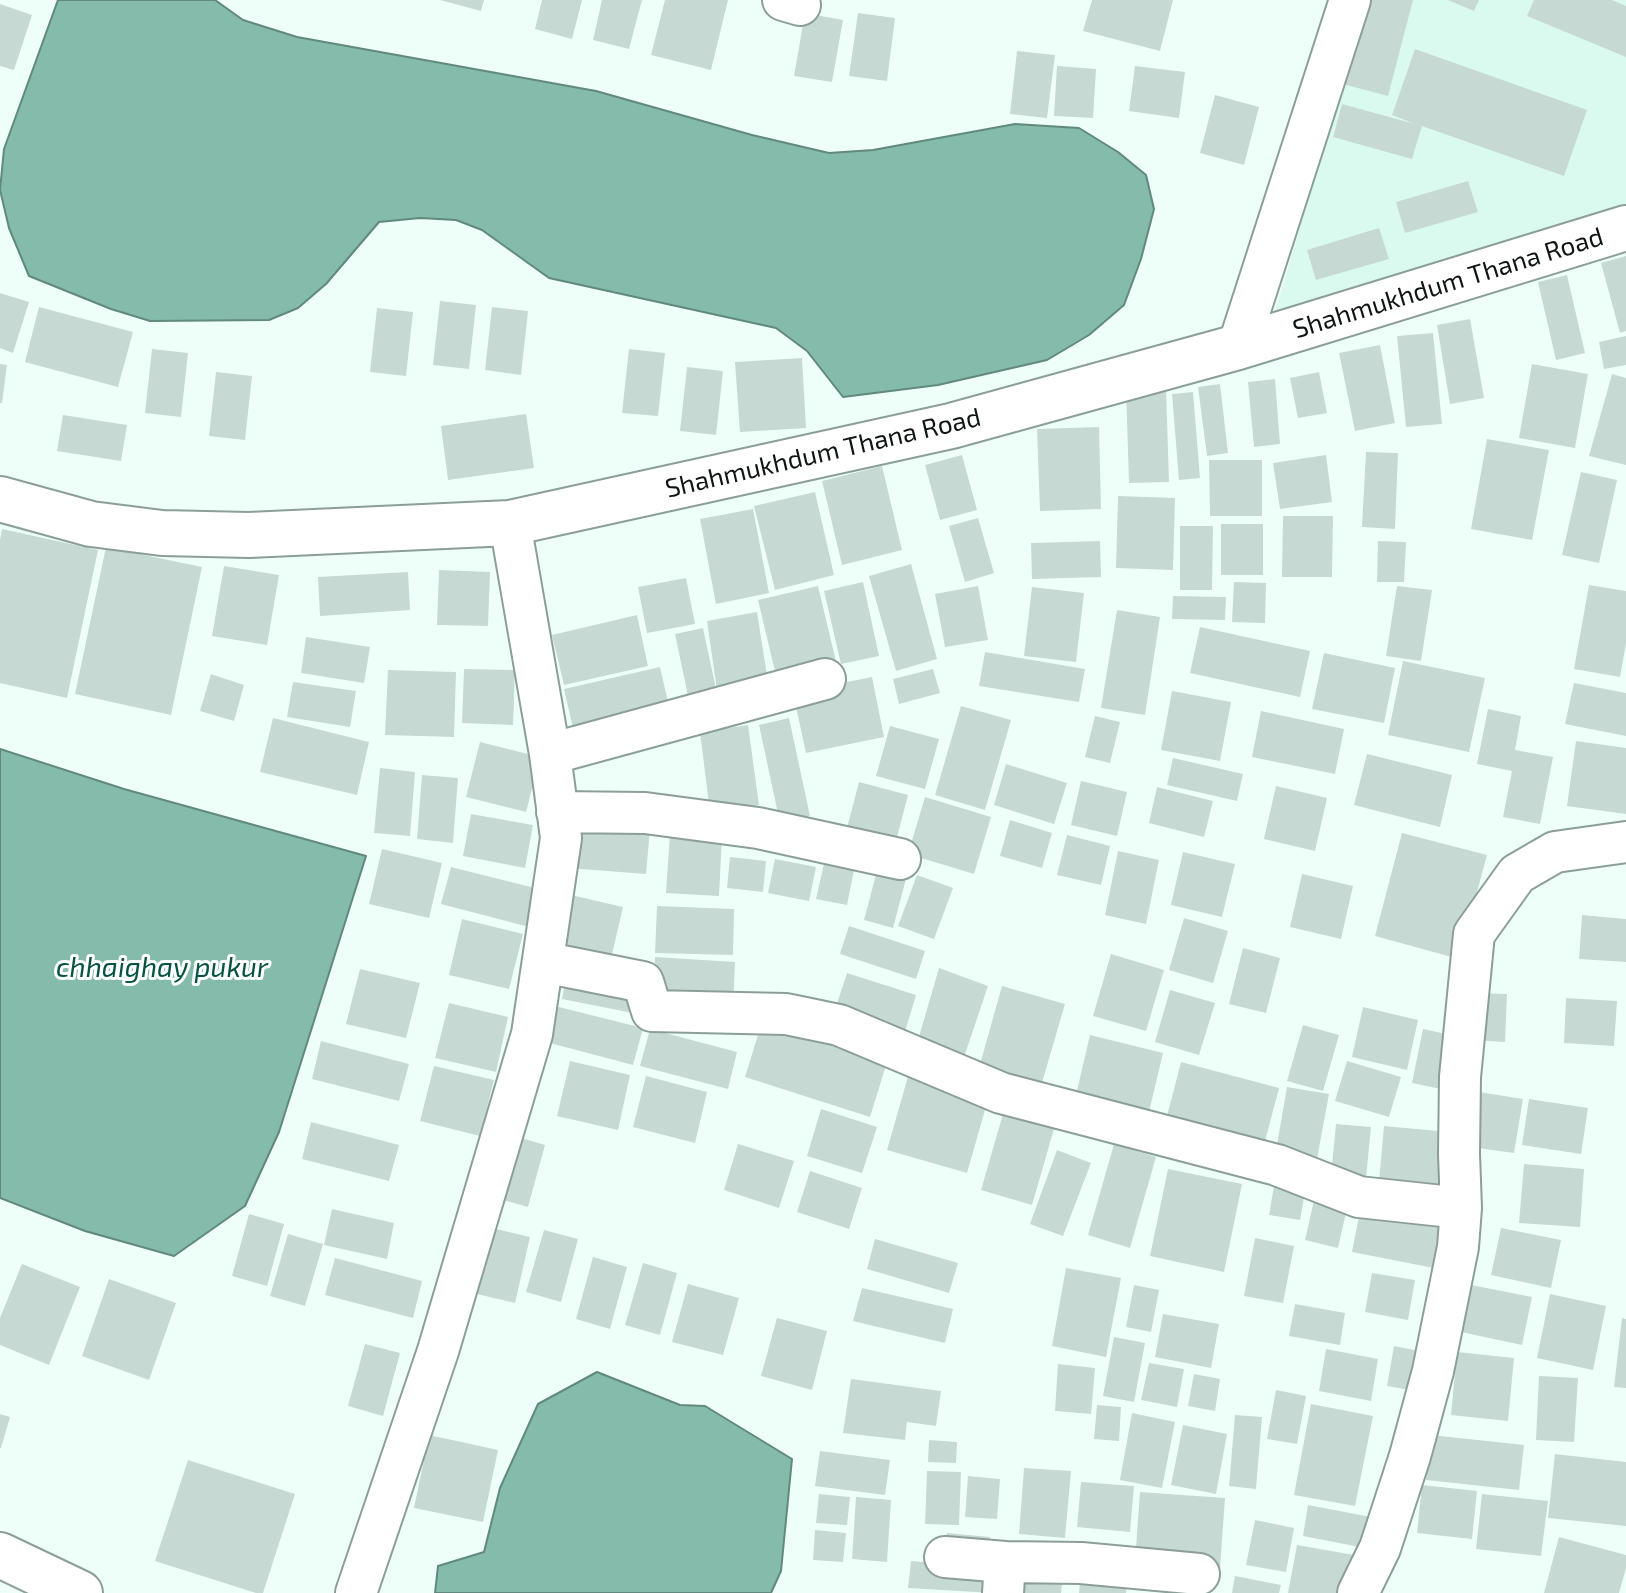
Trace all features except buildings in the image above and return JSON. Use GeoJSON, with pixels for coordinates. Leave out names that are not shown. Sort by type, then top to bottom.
{"type":"FeatureCollection","features":[{"type":"Feature","properties":{"kind":"main road","name":"Shahmukhdum Thana Road"},"geometry":{"type":"LineString","coordinates":[[0,499],[91,524],[162,533],[249,535],[510,523],[951,426],[1238,347],[1626,228]]}},
{"type":"Feature","properties":{"kind":"main road"},"geometry":{"type":"LineString","coordinates":[[0,1555],[80,1593]]}},
{"type":"Feature","properties":{"kind":"street"},"geometry":{"type":"LineString","coordinates":[[1238,347],[1350,0]]}},
{"type":"Feature","properties":{"kind":"street"},"geometry":{"type":"LineString","coordinates":[[356,1593],[438,1351],[532,1034],[561,838],[550,754],[510,523]]}},
{"type":"Feature","properties":{"kind":"street"},"geometry":{"type":"LineString","coordinates":[[550,754],[825,679]]}},
{"type":"Feature","properties":{"kind":"street"},"geometry":{"type":"LineString","coordinates":[[557,812],[645,813],[758,828],[900,859]]}},
{"type":"Feature","properties":{"kind":"street"},"geometry":{"type":"LineString","coordinates":[[1358,1593],[1380,1548],[1410,1456],[1436,1355],[1458,1247],[1461,1208],[1460,1077],[1474,934],[1517,874],[1555,852],[1626,842]]}},
{"type":"Feature","properties":{"kind":"street"},"geometry":{"type":"LineString","coordinates":[[543,962],[643,982],[652,1011],[786,1014],[839,1025],[1001,1093],[1277,1165],[1359,1197],[1461,1208]]}},
{"type":"Feature","properties":{"kind":"street"},"geometry":{"type":"LineString","coordinates":[[945,1557],[1004,1578],[1081,1563],[1199,1574]]}},
{"type":"Feature","properties":{"kind":"shaded area"},"geometry":{"type":"Polygon","coordinates":[[[1367,0],[1626,0],[1626,243],[1263,352],[1367,0]]]}},
{"type":"Feature","properties":{"kind":"water"},"geometry":{"type":"Polygon","coordinates":[[[58,0],[215,0],[243,20],[297,37],[596,91],[752,135],[829,153],[873,150],[1015,124],[1079,128],[1118,152],[1146,175],[1154,209],[1141,259],[1124,305],[1089,335],[1047,360],[938,385],[843,397],[807,351],[776,328],[549,278],[482,230],[456,220],[420,218],[379,222],[326,284],[298,308],[269,320],[150,321],[29,276],[9,228],[0,190],[4,149],[58,0]]]}},
{"type":"Feature","properties":{"kind":"water","name":"chhaighay pukur"},"geometry":{"type":"Polygon","coordinates":[[[0,749],[124,789],[366,856],[279,1132],[245,1206],[174,1256],[85,1231],[0,1198],[0,749]]]}},
{"type":"Feature","properties":{"kind":"water"},"geometry":{"type":"Polygon","coordinates":[[[597,1372],[680,1405],[705,1406],[792,1459],[781,1571],[771,1593],[435,1593],[438,1566],[484,1552],[500,1488],[538,1404],[597,1372]]]}}]}
